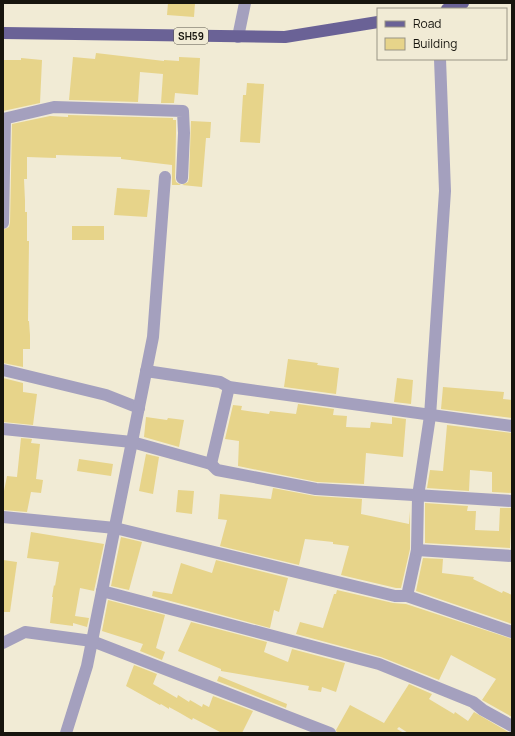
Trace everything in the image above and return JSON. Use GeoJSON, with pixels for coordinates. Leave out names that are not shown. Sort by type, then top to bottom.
{"type":"FeatureCollection","features":[{"type":"Feature","properties":{"kind":"main road"},"geometry":{"type":"LineString","coordinates":[[450,8],[464,3]]}},
{"type":"Feature","properties":{"kind":"main road","name":"SH59"},"geometry":{"type":"LineString","coordinates":[[3,33],[285,37],[377,22]]}},
{"type":"Feature","properties":{"kind":"street"},"geometry":{"type":"LineString","coordinates":[[238,37],[245,3]]}},
{"type":"Feature","properties":{"kind":"street"},"geometry":{"type":"LineString","coordinates":[[407,596],[417,550],[418,496],[430,416],[445,191],[440,60]]}},
{"type":"Feature","properties":{"kind":"street"},"geometry":{"type":"LineString","coordinates":[[3,223],[4,119],[54,107],[183,110],[184,133],[182,178]]}},
{"type":"Feature","properties":{"kind":"street"},"geometry":{"type":"LineString","coordinates":[[66,733],[87,666],[153,337],[166,177]]}},
{"type":"Feature","properties":{"kind":"street"},"geometry":{"type":"LineString","coordinates":[[3,370],[106,395],[139,408]]}},
{"type":"Feature","properties":{"kind":"street"},"geometry":{"type":"LineString","coordinates":[[146,371],[220,382],[229,387],[430,416],[512,426]]}},
{"type":"Feature","properties":{"kind":"street"},"geometry":{"type":"LineString","coordinates":[[211,464],[229,387]]}},
{"type":"Feature","properties":{"kind":"street"},"geometry":{"type":"LineString","coordinates":[[3,429],[132,442],[211,464],[217,470],[316,489],[512,501]]}},
{"type":"Feature","properties":{"kind":"street"},"geometry":{"type":"LineString","coordinates":[[3,517],[115,528],[395,596],[407,596],[512,632]]}},
{"type":"Feature","properties":{"kind":"street"},"geometry":{"type":"LineString","coordinates":[[417,550],[512,556]]}},
{"type":"Feature","properties":{"kind":"street"},"geometry":{"type":"LineString","coordinates":[[102,591],[379,664],[473,702],[483,710],[512,726]]}},
{"type":"Feature","properties":{"kind":"street"},"geometry":{"type":"LineString","coordinates":[[3,643],[25,632],[92,641],[330,733]]}},
{"type":"Feature","properties":{"kind":"building"},"geometry":{"type":"Polygon","coordinates":[[[168,3],[195,3],[194,17],[167,15],[168,3]]]}},
{"type":"Feature","properties":{"kind":"building"},"geometry":{"type":"Polygon","coordinates":[[[96,53],[164,61],[179,61],[179,57],[200,58],[198,95],[175,93],[174,103],[161,103],[163,74],[140,72],[138,102],[69,100],[73,57],[95,59],[96,53]]]}},
{"type":"Feature","properties":{"kind":"building"},"geometry":{"type":"Polygon","coordinates":[[[21,58],[42,60],[40,103],[3,111],[4,60],[21,60],[21,58]]]}},
{"type":"Feature","properties":{"kind":"building"},"geometry":{"type":"Polygon","coordinates":[[[247,83],[264,84],[260,143],[240,142],[243,95],[246,95],[247,83]]]}},
{"type":"Feature","properties":{"kind":"building"},"geometry":{"type":"Polygon","coordinates":[[[68,115],[173,118],[173,120],[176,120],[175,178],[176,182],[181,185],[172,185],[172,165],[121,159],[121,157],[56,155],[56,158],[27,157],[27,179],[24,179],[25,212],[27,212],[27,241],[29,241],[28,321],[30,349],[23,349],[23,367],[3,363],[3,230],[9,227],[10,223],[12,124],[50,116],[68,117],[68,115]]]}},
{"type":"Feature","properties":{"kind":"building"},"geometry":{"type":"Polygon","coordinates":[[[191,121],[211,122],[210,138],[206,138],[202,187],[182,185],[188,182],[189,178],[191,121]]]}},
{"type":"Feature","properties":{"kind":"building"},"geometry":{"type":"Polygon","coordinates":[[[117,188],[150,190],[147,217],[114,215],[117,188]]]}},
{"type":"Feature","properties":{"kind":"building"},"geometry":{"type":"Polygon","coordinates":[[[72,226],[104,226],[104,240],[72,240],[72,226]]]}},
{"type":"Feature","properties":{"kind":"building"},"geometry":{"type":"Polygon","coordinates":[[[288,359],[318,363],[317,365],[339,368],[336,394],[284,387],[288,359]]]}},
{"type":"Feature","properties":{"kind":"building"},"geometry":{"type":"Polygon","coordinates":[[[3,378],[23,383],[23,392],[37,394],[33,425],[3,422],[3,378]]]}},
{"type":"Feature","properties":{"kind":"building"},"geometry":{"type":"Polygon","coordinates":[[[397,378],[413,380],[411,404],[394,402],[397,378]]]}},
{"type":"Feature","properties":{"kind":"building"},"geometry":{"type":"Polygon","coordinates":[[[443,387],[504,392],[503,399],[512,400],[512,418],[441,409],[443,387]]]}},
{"type":"Feature","properties":{"kind":"building"},"geometry":{"type":"Polygon","coordinates":[[[298,404],[334,409],[333,415],[347,416],[346,427],[370,428],[371,422],[392,424],[392,417],[406,419],[403,457],[366,453],[364,484],[317,482],[238,466],[239,441],[225,439],[233,405],[242,406],[241,410],[269,414],[270,411],[296,414],[298,404]]]}},
{"type":"Feature","properties":{"kind":"building"},"geometry":{"type":"Polygon","coordinates":[[[146,417],[167,420],[168,418],[184,420],[179,447],[144,437],[146,417]]]}},
{"type":"Feature","properties":{"kind":"building"},"geometry":{"type":"Polygon","coordinates":[[[447,425],[512,433],[512,493],[492,492],[492,472],[470,470],[469,491],[427,488],[430,470],[443,471],[447,425]]]}},
{"type":"Feature","properties":{"kind":"building"},"geometry":{"type":"Polygon","coordinates":[[[21,438],[32,439],[31,443],[40,444],[36,479],[43,480],[41,493],[31,492],[27,512],[3,510],[3,491],[7,476],[17,477],[21,438]]]}},
{"type":"Feature","properties":{"kind":"building"},"geometry":{"type":"Polygon","coordinates":[[[146,454],[159,457],[153,494],[139,491],[146,454]]]}},
{"type":"Feature","properties":{"kind":"building"},"geometry":{"type":"Polygon","coordinates":[[[79,459],[113,464],[111,476],[77,471],[79,459]]]}},
{"type":"Feature","properties":{"kind":"building"},"geometry":{"type":"Polygon","coordinates":[[[273,488],[315,496],[362,499],[361,514],[409,524],[410,511],[410,549],[401,588],[341,575],[349,546],[333,544],[333,542],[305,539],[299,565],[220,546],[227,520],[218,519],[220,494],[271,499],[273,488]]]}},
{"type":"Feature","properties":{"kind":"building"},"geometry":{"type":"Polygon","coordinates":[[[178,490],[194,491],[192,514],[176,512],[178,490]]]}},
{"type":"Feature","properties":{"kind":"building"},"geometry":{"type":"Polygon","coordinates":[[[425,503],[468,506],[467,511],[476,511],[475,530],[499,531],[500,508],[512,508],[510,548],[425,543],[425,503]]]}},
{"type":"Feature","properties":{"kind":"building"},"geometry":{"type":"Polygon","coordinates":[[[31,532],[104,544],[94,591],[80,588],[75,616],[89,618],[87,627],[73,623],[73,626],[50,623],[52,597],[59,562],[27,558],[31,532]]]}},
{"type":"Feature","properties":{"kind":"building"},"geometry":{"type":"Polygon","coordinates":[[[121,537],[142,542],[129,590],[111,586],[121,537]]]}},
{"type":"Feature","properties":{"kind":"building"},"geometry":{"type":"Polygon","coordinates":[[[423,558],[443,559],[442,573],[474,577],[473,579],[502,593],[503,591],[512,595],[512,624],[416,591],[423,558]]]}},
{"type":"Feature","properties":{"kind":"building"},"geometry":{"type":"Polygon","coordinates":[[[3,560],[17,562],[10,612],[3,612],[3,560]]]}},
{"type":"Feature","properties":{"kind":"building"},"geometry":{"type":"Polygon","coordinates":[[[216,560],[288,578],[279,612],[274,610],[270,628],[152,596],[153,591],[172,594],[181,563],[212,573],[216,560]]]}},
{"type":"Feature","properties":{"kind":"building"},"geometry":{"type":"Polygon","coordinates":[[[337,590],[393,603],[406,604],[512,639],[512,717],[482,700],[496,679],[451,655],[439,680],[381,657],[296,634],[300,622],[323,628],[334,594],[336,594],[337,590]]]}},
{"type":"Feature","properties":{"kind":"building"},"geometry":{"type":"Polygon","coordinates":[[[108,600],[165,615],[156,648],[165,652],[162,660],[140,651],[143,644],[102,631],[108,600]]]}},
{"type":"Feature","properties":{"kind":"building"},"geometry":{"type":"Polygon","coordinates":[[[191,622],[267,642],[264,652],[288,662],[292,649],[345,663],[336,692],[322,687],[321,692],[308,690],[309,686],[221,671],[221,669],[178,651],[191,622]]]}},
{"type":"Feature","properties":{"kind":"building"},"geometry":{"type":"Polygon","coordinates":[[[134,665],[157,674],[153,684],[177,698],[178,695],[189,702],[190,700],[202,707],[203,704],[209,707],[213,696],[253,711],[242,733],[222,733],[193,718],[192,720],[169,707],[169,709],[161,704],[160,705],[126,686],[134,665]]]}},
{"type":"Feature","properties":{"kind":"building"},"geometry":{"type":"Polygon","coordinates":[[[219,676],[287,704],[286,708],[217,681],[219,676]]]}},
{"type":"Feature","properties":{"kind":"building"},"geometry":{"type":"Polygon","coordinates":[[[409,684],[432,694],[429,699],[454,714],[455,712],[468,721],[474,712],[510,733],[408,733],[399,727],[397,729],[404,733],[337,733],[336,730],[350,705],[384,723],[409,684]]]}}]}
